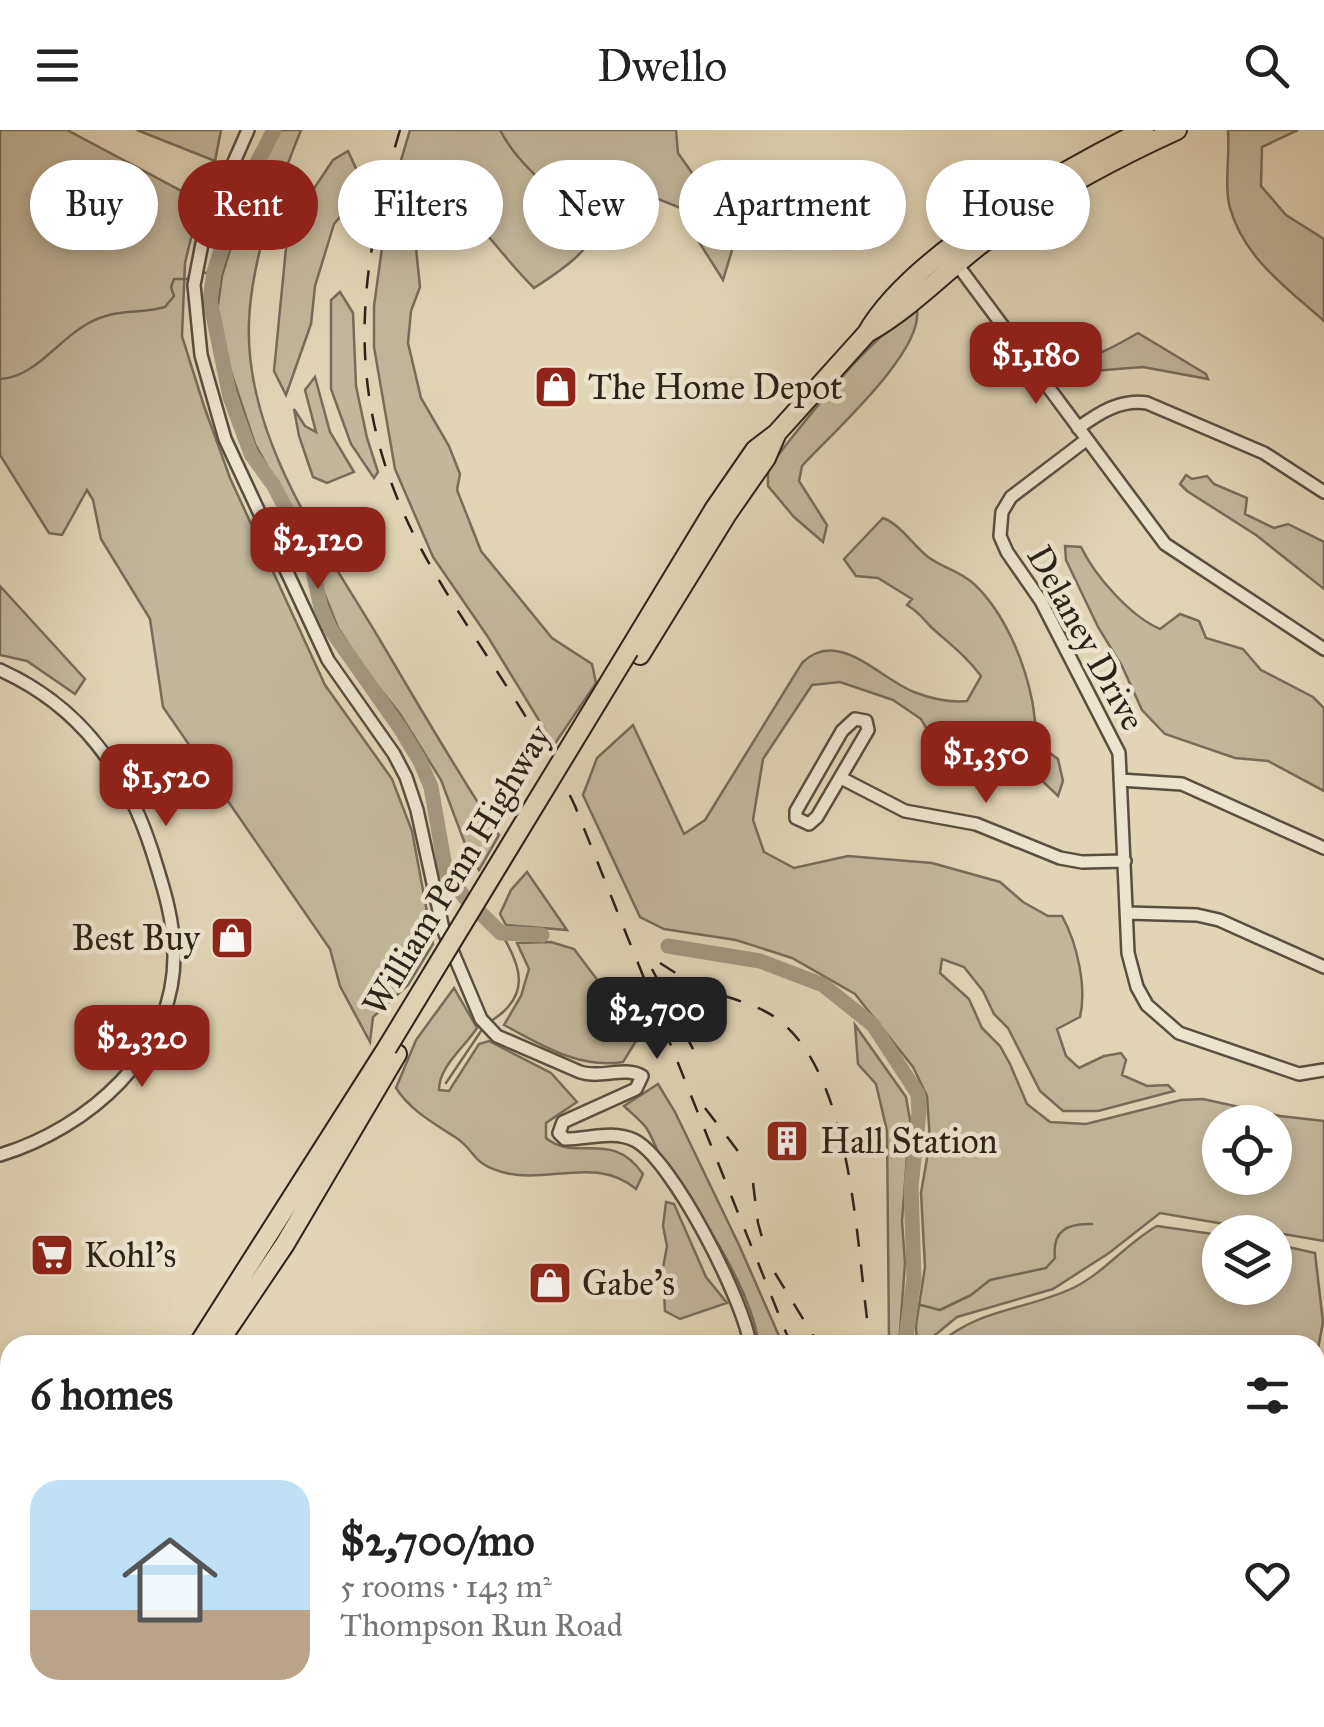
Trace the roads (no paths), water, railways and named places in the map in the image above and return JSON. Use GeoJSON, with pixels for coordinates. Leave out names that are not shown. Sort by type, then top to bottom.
{"type":"FeatureCollection","features":[{"type":"Feature","properties":{"kind":"highway","name":"William Penn Highway"},"geometry":{"type":"LineString","coordinates":[[205,1335],[392,1051],[634,653],[766,458],[776,434],[867,333],[890,320],[952,257],[1044,184],[1144,130]]}},
{"type":"Feature","properties":{"kind":"highway","name":"William Penn Highway"},"geometry":{"type":"LineString","coordinates":[[952,257],[1075,181],[1177,130]]}},
{"type":"Feature","properties":{"kind":"highway","name":"William Penn Highway"},"geometry":{"type":"LineString","coordinates":[[224,1335],[304,1214],[392,1051]]}},
{"type":"Feature","properties":{"kind":"street"},"geometry":{"type":"LineString","coordinates":[[248,130],[205,228],[194,285],[202,355],[231,454],[328,660],[406,777],[417,810],[442,928],[480,1019],[498,1036],[580,1072],[594,1076],[630,1072],[642,1076],[636,1089],[564,1122],[559,1133],[566,1138],[623,1136],[648,1152],[688,1207],[731,1286],[747,1335]]}},
{"type":"Feature","properties":{"kind":"street"},"geometry":{"type":"LineString","coordinates":[[952,257],[1171,549],[1324,649]]}},
{"type":"Feature","properties":{"kind":"street","name":"Delaney Drive"},"geometry":{"type":"LineString","coordinates":[[1324,492],[1264,453],[1148,403],[1130,402],[1110,408],[1011,498],[1002,512],[1000,536],[1041,601],[1119,753],[1128,953],[1137,987],[1147,1005],[1179,1033],[1299,1074],[1324,1070]]}},
{"type":"Feature","properties":{"kind":"street"},"geometry":{"type":"LineString","coordinates":[[0,670],[66,710],[99,744],[118,772],[139,813],[166,896],[174,959],[171,988],[159,1026],[124,1079],[72,1122],[0,1155]]}},
{"type":"Feature","properties":{"kind":"street"},"geometry":{"type":"LineString","coordinates":[[855,719],[866,722],[868,730],[841,778],[817,817],[809,824],[796,818],[796,811],[842,731],[855,719]]}},
{"type":"Feature","properties":{"kind":"street"},"geometry":{"type":"LineString","coordinates":[[841,778],[905,811],[976,824],[1060,858],[1082,862],[1125,860]]}},
{"type":"Feature","properties":{"kind":"street"},"geometry":{"type":"LineString","coordinates":[[1120,780],[1182,784],[1324,848]]}},
{"type":"Feature","properties":{"kind":"street"},"geometry":{"type":"LineString","coordinates":[[1127,913],[1197,915],[1219,920],[1324,967]]}},
{"type":"Feature","properties":{"kind":"waterway"},"geometry":{"type":"LineString","coordinates":[[274,130],[236,203],[214,272],[210,300],[230,397],[251,454],[274,486],[309,553],[321,608],[331,630],[420,761],[431,787],[446,873],[501,933],[542,935]]}},
{"type":"Feature","properties":{"kind":"waterway"},"geometry":{"type":"LineString","coordinates":[[500,130],[523,162]]}},
{"type":"Feature","properties":{"kind":"waterway"},"geometry":{"type":"LineString","coordinates":[[203,273],[214,272]]}},
{"type":"Feature","properties":{"kind":"waterway"},"geometry":{"type":"LineString","coordinates":[[0,379],[24,372],[76,331],[98,319],[165,307],[174,296],[174,279],[188,279]]}},
{"type":"Feature","properties":{"kind":"waterway"},"geometry":{"type":"LineString","coordinates":[[491,1021],[512,1001],[519,980],[514,958],[501,933]]}},
{"type":"Feature","properties":{"kind":"waterway"},"geometry":{"type":"LineString","coordinates":[[668,946],[760,961],[823,985],[873,1025],[918,1094],[911,1187],[914,1278],[906,1335]]}},
{"type":"Feature","properties":{"kind":"waterway"},"geometry":{"type":"LineString","coordinates":[[446,1083],[481,1031]]}},
{"type":"Feature","properties":{"kind":"waterway"},"geometry":{"type":"LineString","coordinates":[[909,1302],[940,1310],[971,1295],[990,1280],[1046,1268],[1055,1258],[1056,1241],[1063,1230],[1092,1224]]}},
{"type":"Feature","properties":{"kind":"railway"},"geometry":{"type":"LineString","coordinates":[[400,130],[383,191],[365,304],[365,358],[385,466],[437,577],[527,718],[575,806],[787,1335]]}},
{"type":"Feature","properties":{"kind":"railway"},"geometry":{"type":"LineString","coordinates":[[660,963],[699,986],[776,1018],[802,1045],[822,1080],[847,1167],[869,1335]]}},
{"type":"Feature","properties":{"kind":"railway"},"geometry":{"type":"LineString","coordinates":[[652,969],[694,1051]]}},
{"type":"Feature","properties":{"kind":"railway"},"geometry":{"type":"LineString","coordinates":[[689,988],[718,1015],[731,1037]]}},
{"type":"Feature","properties":{"kind":"railway"},"geometry":{"type":"LineString","coordinates":[[679,994],[709,1046]]}},
{"type":"Feature","properties":{"kind":"railway"},"geometry":{"type":"LineString","coordinates":[[705,1108],[744,1159]]}},
{"type":"Feature","properties":{"kind":"railway"},"geometry":{"type":"LineString","coordinates":[[753,1183],[765,1248]]}},
{"type":"Feature","properties":{"kind":"railway"},"geometry":{"type":"LineString","coordinates":[[775,1273],[813,1335]]}},
{"type":"Feature","properties":{"kind":"place","name":"The Home Depot"},"geometry":{"type":"Point","coordinates":[556,387]}},
{"type":"Feature","properties":{"kind":"place","name":"Best Buy"},"geometry":{"type":"Point","coordinates":[232,938]}},
{"type":"Feature","properties":{"kind":"place","name":"Hall Station"},"geometry":{"type":"Point","coordinates":[787,1141]}},
{"type":"Feature","properties":{"kind":"place","name":"Kohl's"},"geometry":{"type":"Point","coordinates":[52,1255]}},
{"type":"Feature","properties":{"kind":"place","name":"Gabe's"},"geometry":{"type":"Point","coordinates":[550,1283]}}]}
